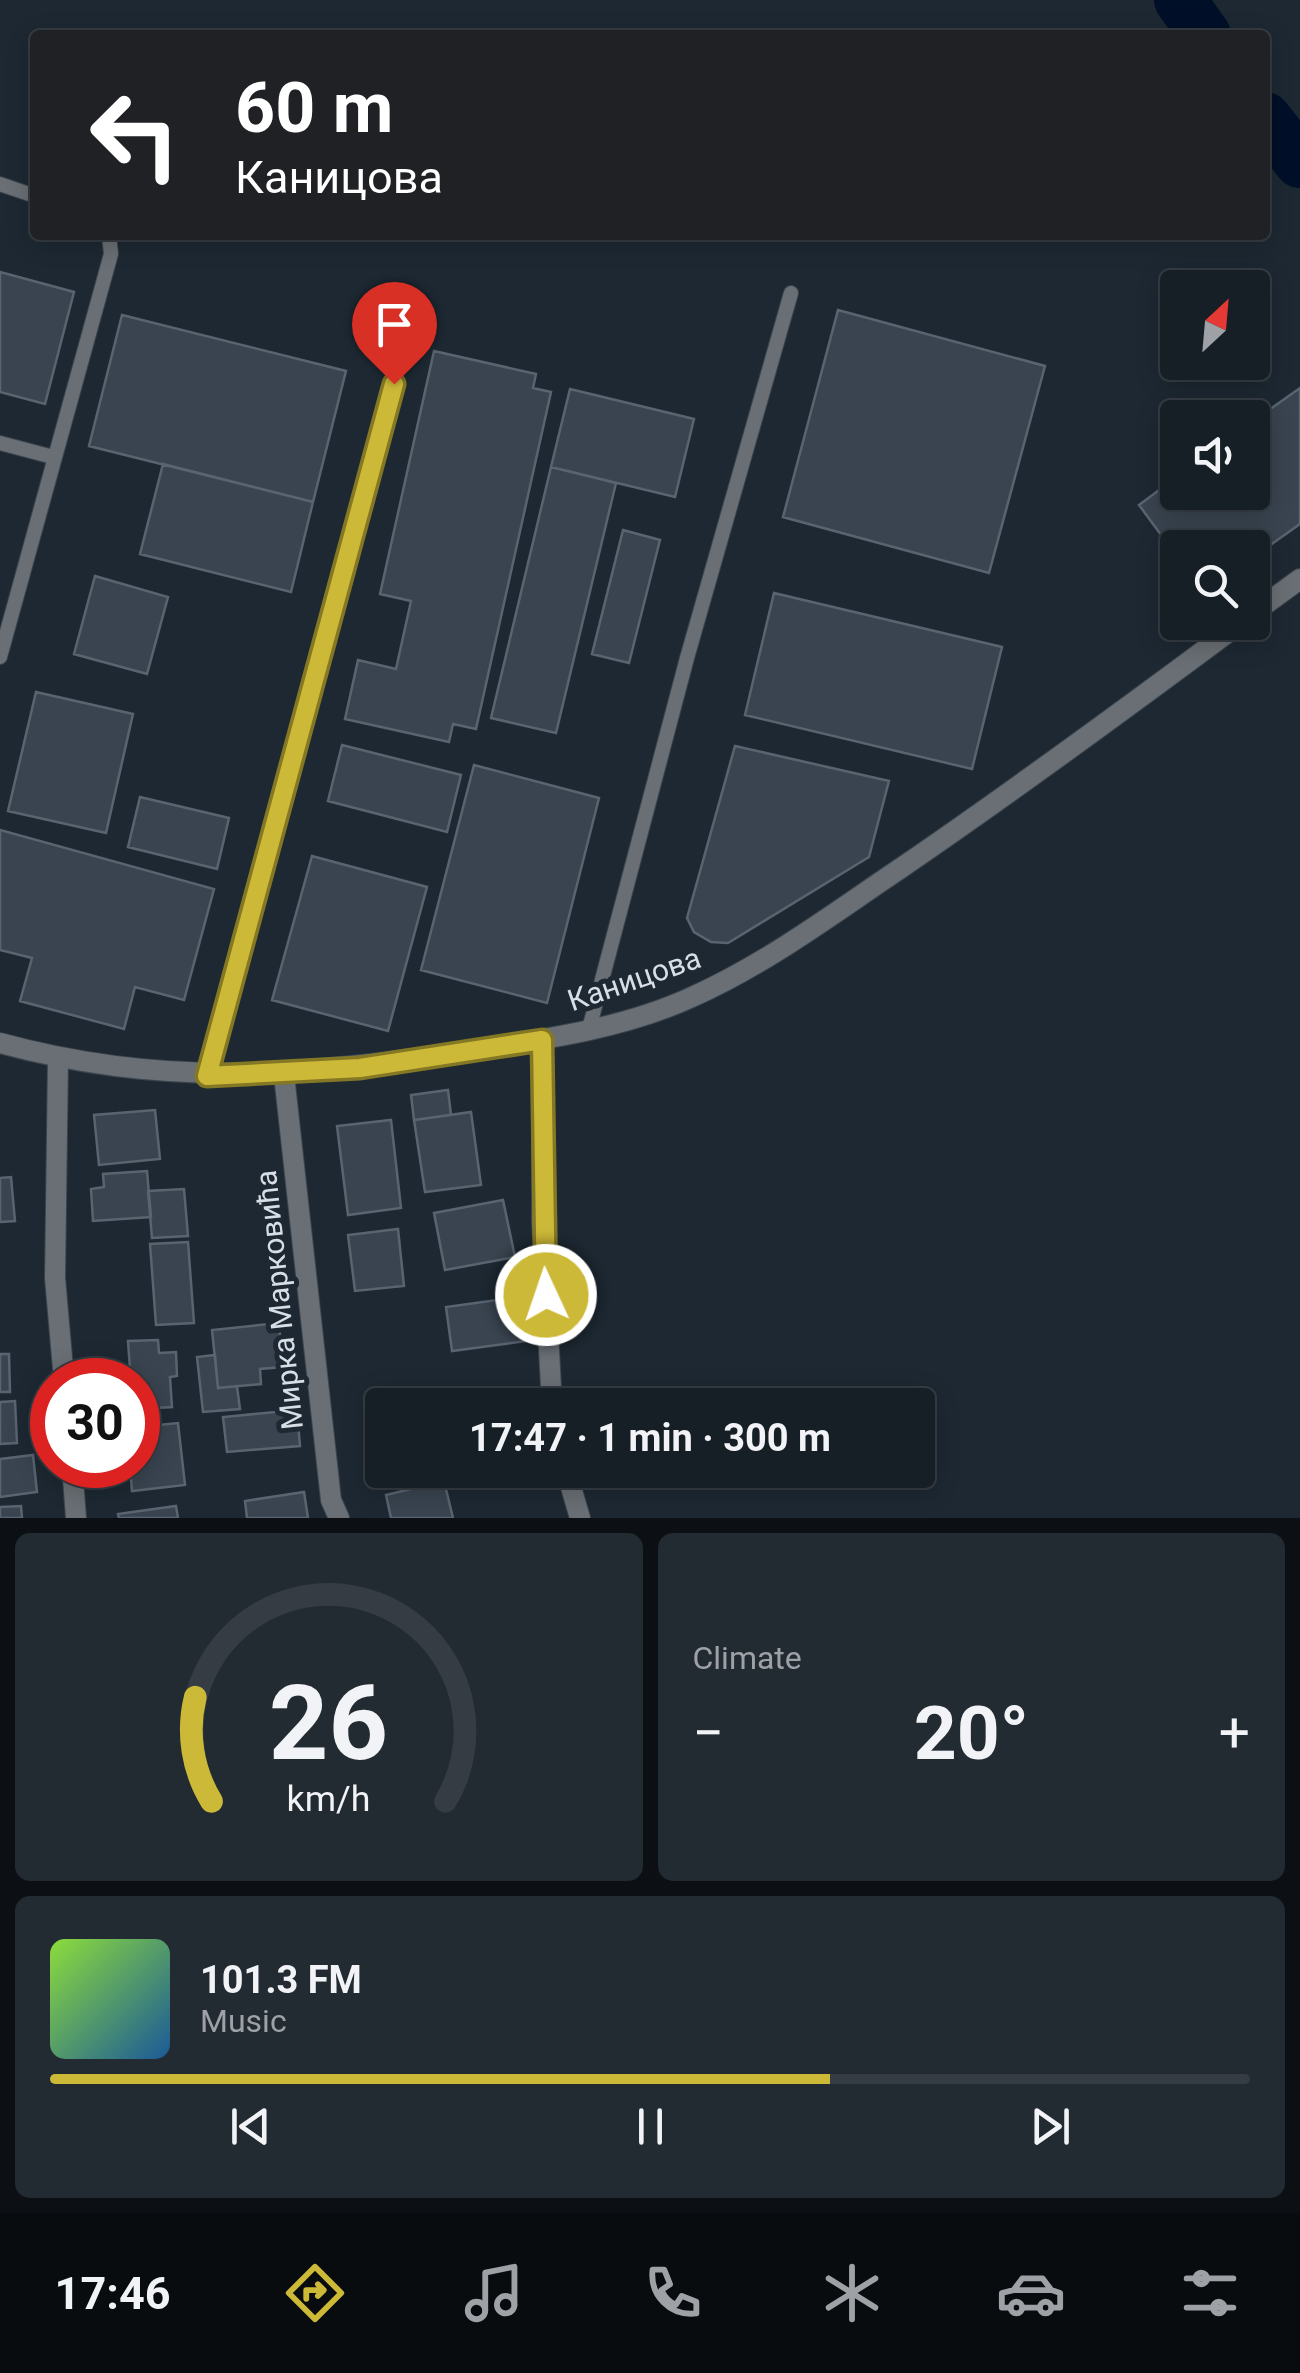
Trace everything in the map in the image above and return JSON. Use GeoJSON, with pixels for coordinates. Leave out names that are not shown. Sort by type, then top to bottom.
{"type":"FeatureCollection","features":[{"type":"Feature","properties":{"kind":"street"},"geometry":{"type":"LineString","coordinates":[[1270,600],[1300,578]]}},
{"type":"Feature","properties":{"kind":"street","name":"Каницова"},"geometry":{"type":"LineString","coordinates":[[0,1043],[58,1059],[207,1076],[284,1075],[542,1040],[689,999],[776,953],[1051,766],[1218,640]]}},
{"type":"Feature","properties":{"kind":"street"},"geometry":{"type":"LineString","coordinates":[[542,1040],[542,1222],[551,1388]]}},
{"type":"Feature","properties":{"kind":"street"},"geometry":{"type":"LineString","coordinates":[[58,1059],[55,1278],[62,1358]]}},
{"type":"Feature","properties":{"kind":"street","name":"Мирка Марковића"},"geometry":{"type":"LineString","coordinates":[[284,1075],[331,1500],[339,1518]]}},
{"type":"Feature","properties":{"kind":"street"},"geometry":{"type":"LineString","coordinates":[[74,1488],[76,1518]]}},
{"type":"Feature","properties":{"kind":"street"},"geometry":{"type":"LineString","coordinates":[[571,1488],[580,1518]]}},
{"type":"Feature","properties":{"kind":"lane"},"geometry":{"type":"LineString","coordinates":[[0,184],[30,194]]}},
{"type":"Feature","properties":{"kind":"lane"},"geometry":{"type":"LineString","coordinates":[[0,657],[111,254],[110,240]]}},
{"type":"Feature","properties":{"kind":"lane"},"geometry":{"type":"LineString","coordinates":[[589,1029],[687,658],[791,293]]}},
{"type":"Feature","properties":{"kind":"lane"},"geometry":{"type":"LineString","coordinates":[[207,1076],[404,346]]}},
{"type":"Feature","properties":{"kind":"lane"},"geometry":{"type":"LineString","coordinates":[[0,443],[53,458]]}},
{"type":"Feature","properties":{"kind":"building"},"geometry":{"type":"Polygon","coordinates":[[[0,272],[74,292],[45,404],[0,392],[0,272]]]}},
{"type":"Feature","properties":{"kind":"building"},"geometry":{"type":"Polygon","coordinates":[[[838,310],[1045,366],[989,573],[783,517],[838,310]]]}},
{"type":"Feature","properties":{"kind":"building"},"geometry":{"type":"Polygon","coordinates":[[[122,315],[346,371],[313,502],[89,446],[122,315]]]}},
{"type":"Feature","properties":{"kind":"building"},"geometry":{"type":"Polygon","coordinates":[[[434,351],[536,374],[533,388],[551,392],[476,729],[453,724],[449,742],[345,719],[358,660],[396,669],[411,601],[380,594],[434,351]]]}},
{"type":"Feature","properties":{"kind":"building"},"geometry":{"type":"Polygon","coordinates":[[[1300,388],[1300,524],[1270,545],[1270,530],[1160,530],[1160,534],[1139,505],[1160,489],[1160,510],[1270,510],[1270,409],[1300,388]]]}},
{"type":"Feature","properties":{"kind":"building"},"geometry":{"type":"Polygon","coordinates":[[[570,389],[694,419],[675,497],[551,467],[570,389]]]}},
{"type":"Feature","properties":{"kind":"building"},"geometry":{"type":"Polygon","coordinates":[[[163,464],[313,502],[291,592],[140,554],[163,464]]]}},
{"type":"Feature","properties":{"kind":"building"},"geometry":{"type":"Polygon","coordinates":[[[551,467],[616,483],[556,733],[491,718],[551,467]]]}},
{"type":"Feature","properties":{"kind":"building"},"geometry":{"type":"Polygon","coordinates":[[[623,530],[660,540],[629,663],[592,654],[623,530]]]}},
{"type":"Feature","properties":{"kind":"building"},"geometry":{"type":"Polygon","coordinates":[[[95,576],[168,597],[147,674],[74,654],[95,576]]]}},
{"type":"Feature","properties":{"kind":"building"},"geometry":{"type":"Polygon","coordinates":[[[774,593],[1002,647],[972,769],[745,715],[774,593]]]}},
{"type":"Feature","properties":{"kind":"building"},"geometry":{"type":"Polygon","coordinates":[[[36,692],[133,714],[106,833],[8,811],[36,692]]]}},
{"type":"Feature","properties":{"kind":"building"},"geometry":{"type":"Polygon","coordinates":[[[342,745],[461,775],[447,832],[328,801],[342,745]]]}},
{"type":"Feature","properties":{"kind":"building"},"geometry":{"type":"Polygon","coordinates":[[[735,746],[889,781],[869,857],[728,943],[711,942],[694,932],[687,918],[735,746]]]}},
{"type":"Feature","properties":{"kind":"building"},"geometry":{"type":"Polygon","coordinates":[[[474,765],[599,798],[547,1003],[421,970],[474,765]]]}},
{"type":"Feature","properties":{"kind":"building"},"geometry":{"type":"Polygon","coordinates":[[[140,797],[229,818],[217,869],[128,847],[140,797]]]}},
{"type":"Feature","properties":{"kind":"building"},"geometry":{"type":"Polygon","coordinates":[[[0,830],[214,889],[184,1000],[135,987],[124,1029],[20,1001],[32,958],[0,950],[0,830]]]}},
{"type":"Feature","properties":{"kind":"building"},"geometry":{"type":"Polygon","coordinates":[[[312,856],[427,887],[388,1031],[272,1000],[312,856]]]}},
{"type":"Feature","properties":{"kind":"building"},"geometry":{"type":"Polygon","coordinates":[[[448,1090],[451,1115],[414,1120],[411,1095],[448,1090]]]}},
{"type":"Feature","properties":{"kind":"building"},"geometry":{"type":"Polygon","coordinates":[[[155,1110],[160,1159],[99,1165],[94,1115],[155,1110]]]}},
{"type":"Feature","properties":{"kind":"building"},"geometry":{"type":"Polygon","coordinates":[[[471,1112],[481,1185],[425,1192],[414,1120],[471,1112]]]}},
{"type":"Feature","properties":{"kind":"building"},"geometry":{"type":"Polygon","coordinates":[[[391,1120],[401,1208],[348,1215],[337,1126],[391,1120]]]}},
{"type":"Feature","properties":{"kind":"building"},"geometry":{"type":"Polygon","coordinates":[[[147,1171],[151,1217],[93,1221],[91,1189],[104,1187],[103,1174],[147,1171]]]}},
{"type":"Feature","properties":{"kind":"building"},"geometry":{"type":"Polygon","coordinates":[[[11,1177],[15,1221],[0,1222],[0,1178],[11,1177]]]}},
{"type":"Feature","properties":{"kind":"building"},"geometry":{"type":"Polygon","coordinates":[[[184,1189],[188,1236],[152,1238],[148,1191],[184,1189]]]}},
{"type":"Feature","properties":{"kind":"building"},"geometry":{"type":"Polygon","coordinates":[[[503,1200],[515,1257],[445,1270],[434,1213],[503,1200]]]}},
{"type":"Feature","properties":{"kind":"building"},"geometry":{"type":"Polygon","coordinates":[[[398,1229],[404,1286],[355,1291],[348,1235],[398,1229]]]}},
{"type":"Feature","properties":{"kind":"building"},"geometry":{"type":"Polygon","coordinates":[[[188,1242],[194,1323],[156,1325],[150,1244],[188,1242]]]}},
{"type":"Feature","properties":{"kind":"building"},"geometry":{"type":"Polygon","coordinates":[[[520,1297],[526,1341],[452,1351],[446,1307],[520,1297]]]}},
{"type":"Feature","properties":{"kind":"building"},"geometry":{"type":"Polygon","coordinates":[[[279,1323],[283,1367],[260,1369],[261,1384],[218,1388],[212,1330],[279,1323]]]}},
{"type":"Feature","properties":{"kind":"building"},"geometry":{"type":"Polygon","coordinates":[[[158,1340],[159,1353],[176,1352],[177,1376],[170,1377],[172,1407],[160,1408],[160,1358],[129,1358],[128,1341],[158,1340]]]}},
{"type":"Feature","properties":{"kind":"building"},"geometry":{"type":"Polygon","coordinates":[[[0,1354],[9,1354],[10,1392],[0,1392],[0,1354]]]}},
{"type":"Feature","properties":{"kind":"building"},"geometry":{"type":"Polygon","coordinates":[[[215,1355],[218,1388],[237,1386],[240,1409],[203,1412],[197,1357],[215,1355]]]}},
{"type":"Feature","properties":{"kind":"building"},"geometry":{"type":"Polygon","coordinates":[[[15,1401],[17,1443],[0,1444],[0,1402],[15,1401]]]}},
{"type":"Feature","properties":{"kind":"building"},"geometry":{"type":"Polygon","coordinates":[[[297,1410],[300,1446],[227,1452],[223,1417],[297,1410]]]}},
{"type":"Feature","properties":{"kind":"building"},"geometry":{"type":"Polygon","coordinates":[[[178,1423],[185,1485],[160,1488],[160,1425],[178,1423]]]}},
{"type":"Feature","properties":{"kind":"building"},"geometry":{"type":"Polygon","coordinates":[[[30,1455],[30,1488],[37,1488],[37,1492],[0,1497],[0,1459],[30,1455]]]}},
{"type":"Feature","properties":{"kind":"building"},"geometry":{"type":"Polygon","coordinates":[[[415,1488],[446,1488],[453,1518],[391,1518],[386,1495],[415,1488]]]}},
{"type":"Feature","properties":{"kind":"building"},"geometry":{"type":"Polygon","coordinates":[[[304,1492],[308,1518],[247,1518],[245,1501],[304,1492]]]}},
{"type":"Feature","properties":{"kind":"building"},"geometry":{"type":"Polygon","coordinates":[[[21,1506],[22,1518],[0,1518],[0,1507],[21,1506]]]}},
{"type":"Feature","properties":{"kind":"building"},"geometry":{"type":"Polygon","coordinates":[[[176,1506],[178,1518],[119,1518],[118,1514],[176,1506]]]}},
{"type":"Feature","properties":{"kind":"waterway"},"geometry":{"type":"LineString","coordinates":[[1180,0],[1201,30]]}},
{"type":"Feature","properties":{"kind":"waterway"},"geometry":{"type":"LineString","coordinates":[[1270,124],[1300,162]]}},
{"type":"Feature","properties":{"kind":"route"},"geometry":{"type":"LineString","coordinates":[[394,384],[207,1076],[284,1075],[360,1068],[542,1040],[546,1295]]}}]}
